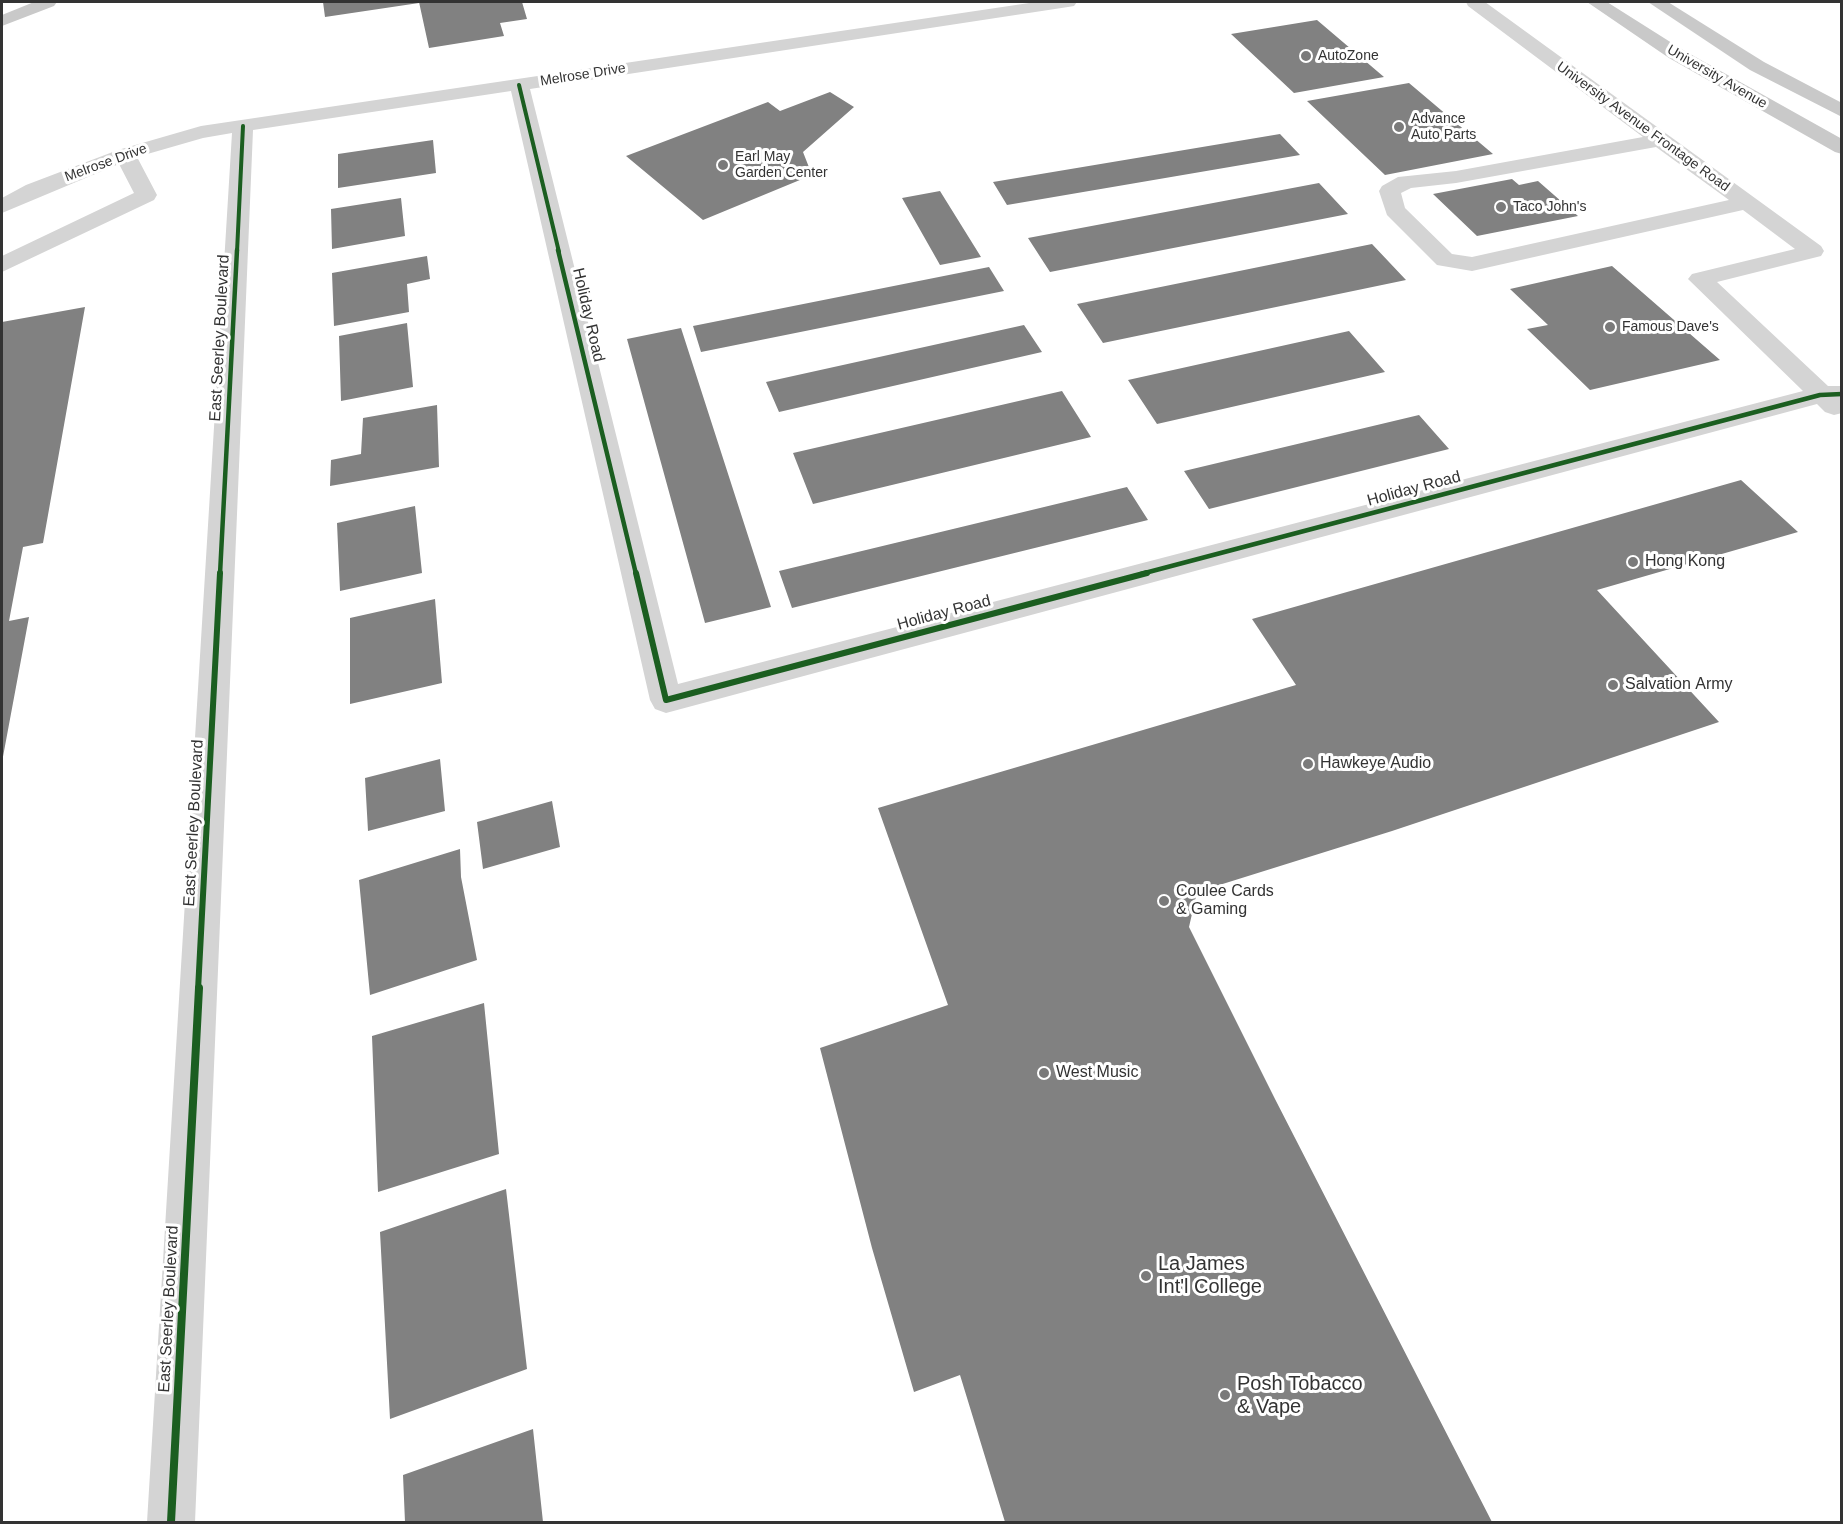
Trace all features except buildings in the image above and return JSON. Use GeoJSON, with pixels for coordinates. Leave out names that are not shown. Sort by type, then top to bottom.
{"type":"FeatureCollection","features":[{"type":"Feature","properties":{"kind":"main road"},"geometry":{"type":"LineString","coordinates":[[2,21],[48,2]]}},
{"type":"Feature","properties":{"kind":"main road","name":"University Avenue"},"geometry":{"type":"LineString","coordinates":[[1596,2],[1676,54],[1842,148]]}},
{"type":"Feature","properties":{"kind":"main road"},"geometry":{"type":"LineString","coordinates":[[1638,2],[1702,30]]}},
{"type":"Feature","properties":{"kind":"main road","name":"University Avenue"},"geometry":{"type":"LineString","coordinates":[[1658,2],[1757,66],[1842,111]]}},
{"type":"Feature","properties":{"kind":"street","name":"Melrose Drive"},"geometry":{"type":"LineString","coordinates":[[2,206],[34,190],[125,154],[201,132],[1068,2]]}},
{"type":"Feature","properties":{"kind":"street","name":"University Avenue Frontage Road"},"geometry":{"type":"LineString","coordinates":[[1474,2],[1814,251],[1700,279],[1836,395]]}},
{"type":"Feature","properties":{"kind":"street","name":"Holiday Road"},"geometry":{"type":"LineString","coordinates":[[519,85],[666,700],[1836,395]]}},
{"type":"Feature","properties":{"kind":"street","name":"East Seerley Boulevard"},"geometry":{"type":"LineString","coordinates":[[171,1522],[243,126]]}},
{"type":"Feature","properties":{"kind":"street"},"geometry":{"type":"LineString","coordinates":[[1660,140],[1456,177],[1406,182],[1390,191],[1395,210],[1445,260],[1472,264],[1746,203]]}},
{"type":"Feature","properties":{"kind":"street"},"geometry":{"type":"LineString","coordinates":[[2,265],[146,195],[125,154]]}},
{"type":"Feature","properties":{"kind":"street"},"geometry":{"type":"LineString","coordinates":[[1456,177],[1433,186],[1437,221],[1480,250],[1579,228],[1602,234]]}},
{"type":"Feature","properties":{"kind":"cycle path"},"geometry":{"type":"LineString","coordinates":[[519,85],[666,700],[1820,395],[1842,394]]}},
{"type":"Feature","properties":{"kind":"cycle path"},"geometry":{"type":"LineString","coordinates":[[171,1522],[243,126]]}},
{"type":"Feature","properties":{"kind":"place","name":"AutoZone"},"geometry":{"type":"Point","coordinates":[1306,56]}},
{"type":"Feature","properties":{"kind":"place","name":"Advance Auto Parts"},"geometry":{"type":"Point","coordinates":[1399,127]}},
{"type":"Feature","properties":{"kind":"place","name":"Earl May Garden Center"},"geometry":{"type":"Point","coordinates":[723,165]}},
{"type":"Feature","properties":{"kind":"place","name":"Taco John's"},"geometry":{"type":"Point","coordinates":[1501,207]}},
{"type":"Feature","properties":{"kind":"place","name":"Famous Dave's"},"geometry":{"type":"Point","coordinates":[1610,327]}},
{"type":"Feature","properties":{"kind":"place","name":"Hong Kong"},"geometry":{"type":"Point","coordinates":[1633,562]}},
{"type":"Feature","properties":{"kind":"place","name":"Salvation Army"},"geometry":{"type":"Point","coordinates":[1613,685]}},
{"type":"Feature","properties":{"kind":"place","name":"Hawkeye Audio"},"geometry":{"type":"Point","coordinates":[1308,764]}},
{"type":"Feature","properties":{"kind":"place","name":"Coulee Cards & Gaming"},"geometry":{"type":"Point","coordinates":[1164,901]}},
{"type":"Feature","properties":{"kind":"place","name":"West Music"},"geometry":{"type":"Point","coordinates":[1044,1073]}},
{"type":"Feature","properties":{"kind":"place","name":"La James Int'l College"},"geometry":{"type":"Point","coordinates":[1146,1276]}},
{"type":"Feature","properties":{"kind":"place","name":"Posh Tobacco & Vape"},"geometry":{"type":"Point","coordinates":[1225,1395]}}]}
